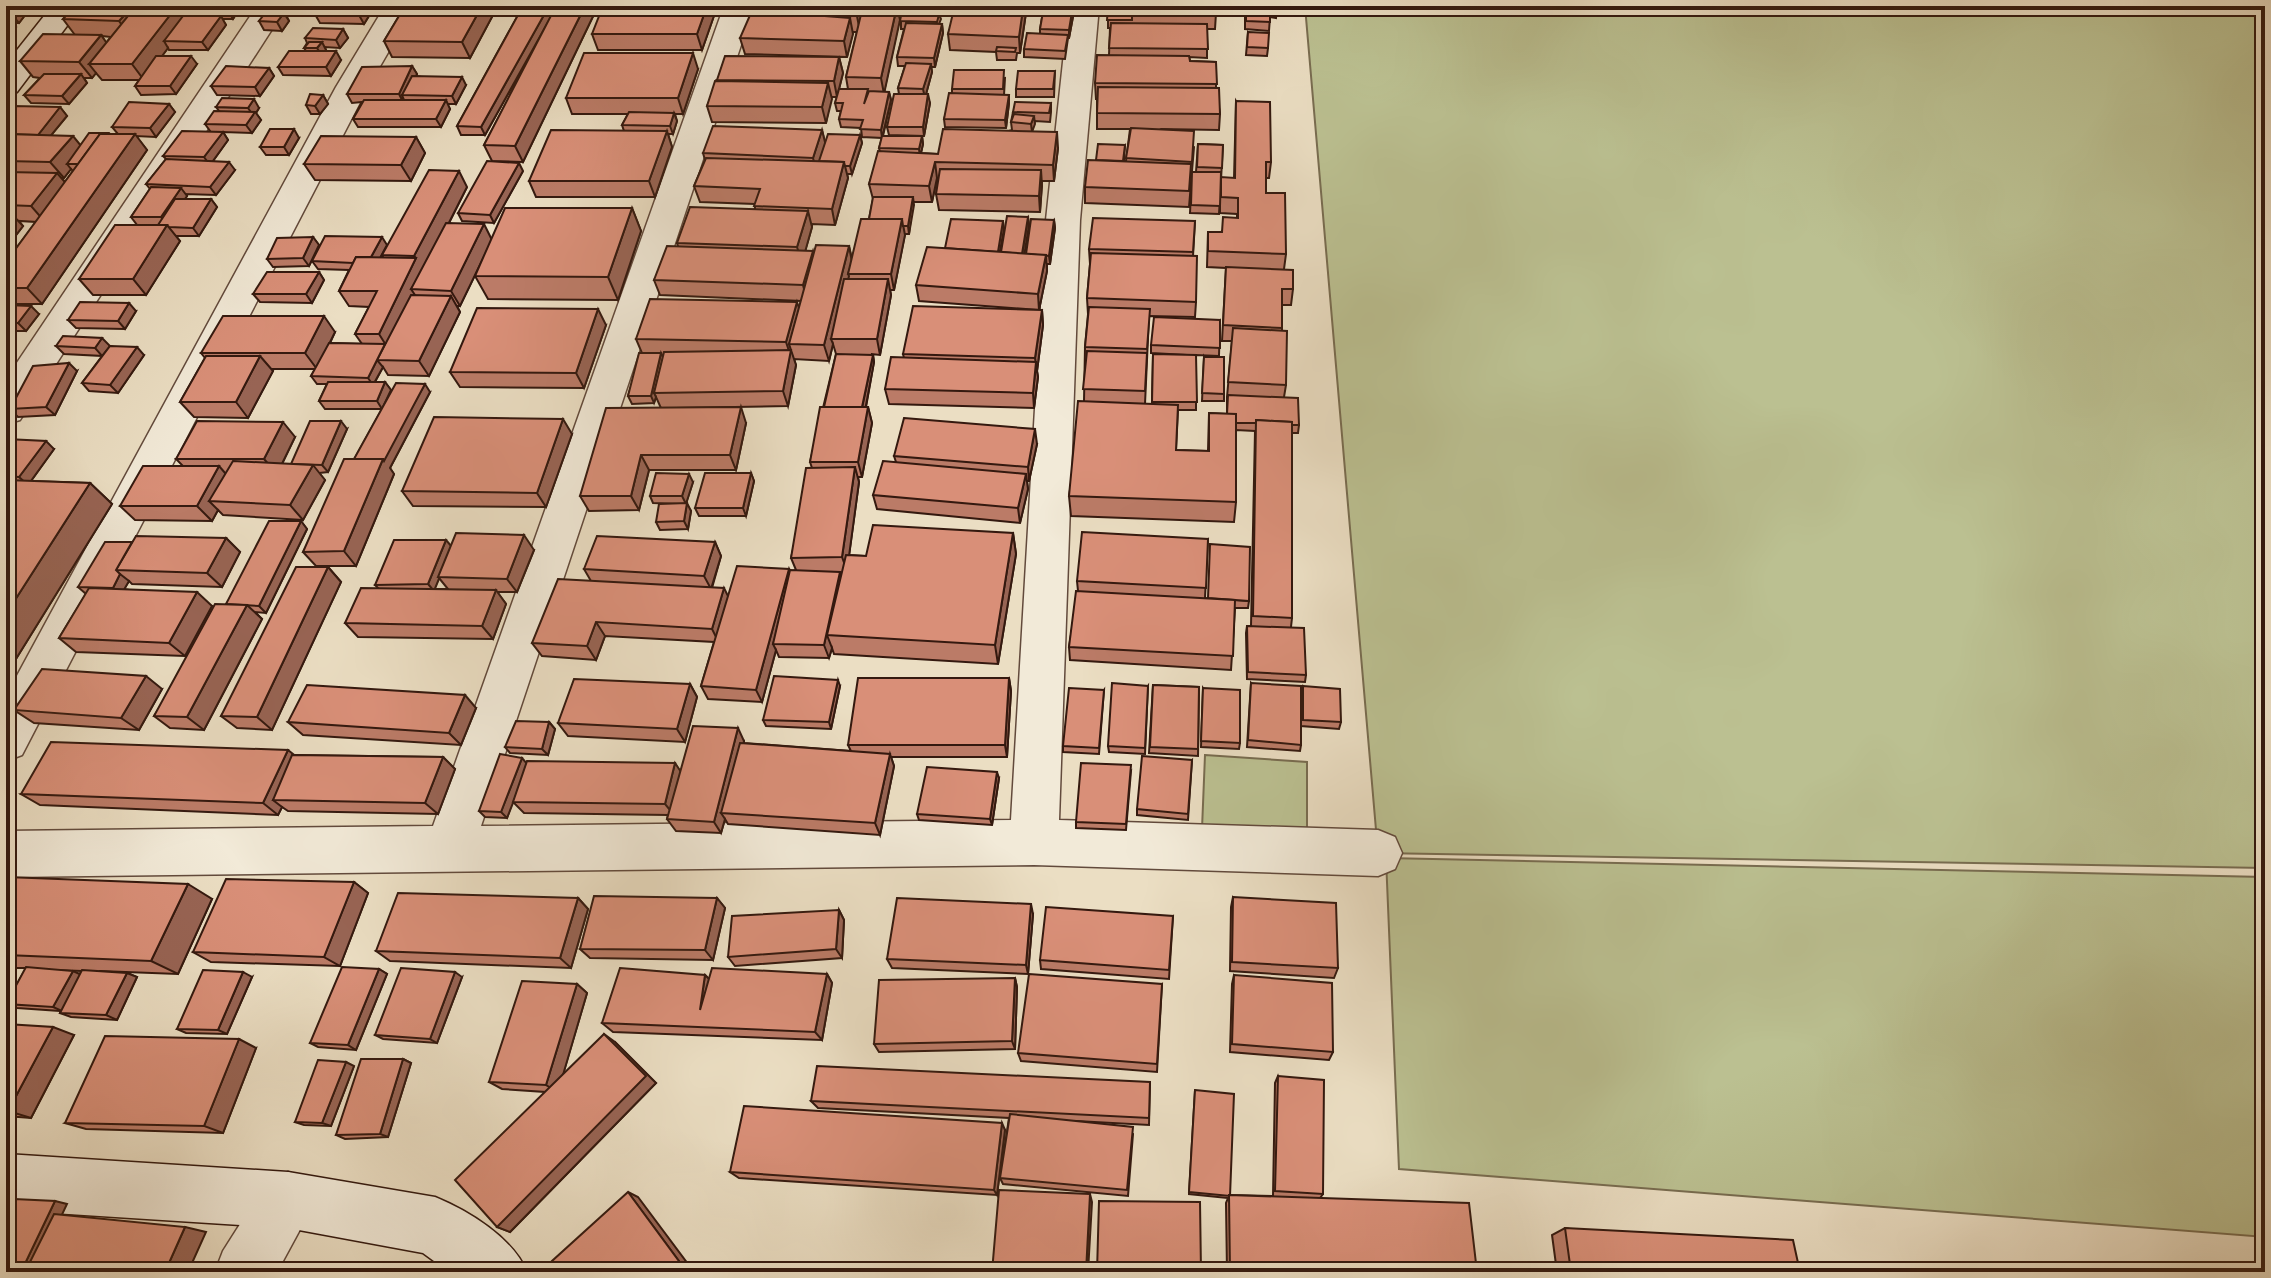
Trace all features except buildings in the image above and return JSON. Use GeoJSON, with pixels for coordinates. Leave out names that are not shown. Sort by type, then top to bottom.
{"type":"FeatureCollection","features":[{"type":"Feature","properties":{"kind":"street"},"geometry":{"type":"LineString","coordinates":[[6,85],[67,6]]}},
{"type":"Feature","properties":{"kind":"street"},"geometry":{"type":"LineString","coordinates":[[6,410],[272,6]]}},
{"type":"Feature","properties":{"kind":"street"},"geometry":{"type":"LineString","coordinates":[[6,741],[352,87],[400,6]]}},
{"type":"Feature","properties":{"kind":"street"},"geometry":{"type":"LineString","coordinates":[[449,849],[739,6]]}},
{"type":"Feature","properties":{"kind":"street"},"geometry":{"type":"LineString","coordinates":[[1034,842],[1063,220],[1084,6]]}},
{"type":"Feature","properties":{"kind":"street"},"geometry":{"type":"LineString","coordinates":[[6,854],[1034,842],[1378,853]]}},
{"type":"Feature","properties":{"kind":"street"},"geometry":{"type":"LineString","coordinates":[[6,1182],[288,1200],[435,1226],[498,1272]]}},
{"type":"Feature","properties":{"kind":"street"},"geometry":{"type":"LineString","coordinates":[[244,1272],[288,1200]]}},
{"type":"Feature","properties":{"kind":"green space"},"geometry":{"type":"Polygon","coordinates":[[[1305,6],[2265,6],[2265,868],[1378,853],[1305,6]]]}},
{"type":"Feature","properties":{"kind":"green space"},"geometry":{"type":"Polygon","coordinates":[[[1205,755],[1307,762],[1307,836],[1202,829],[1205,755]]]}},
{"type":"Feature","properties":{"kind":"green space"},"geometry":{"type":"Polygon","coordinates":[[[1386,858],[2265,877],[2265,1237],[1399,1169],[1386,858]]]}}]}
